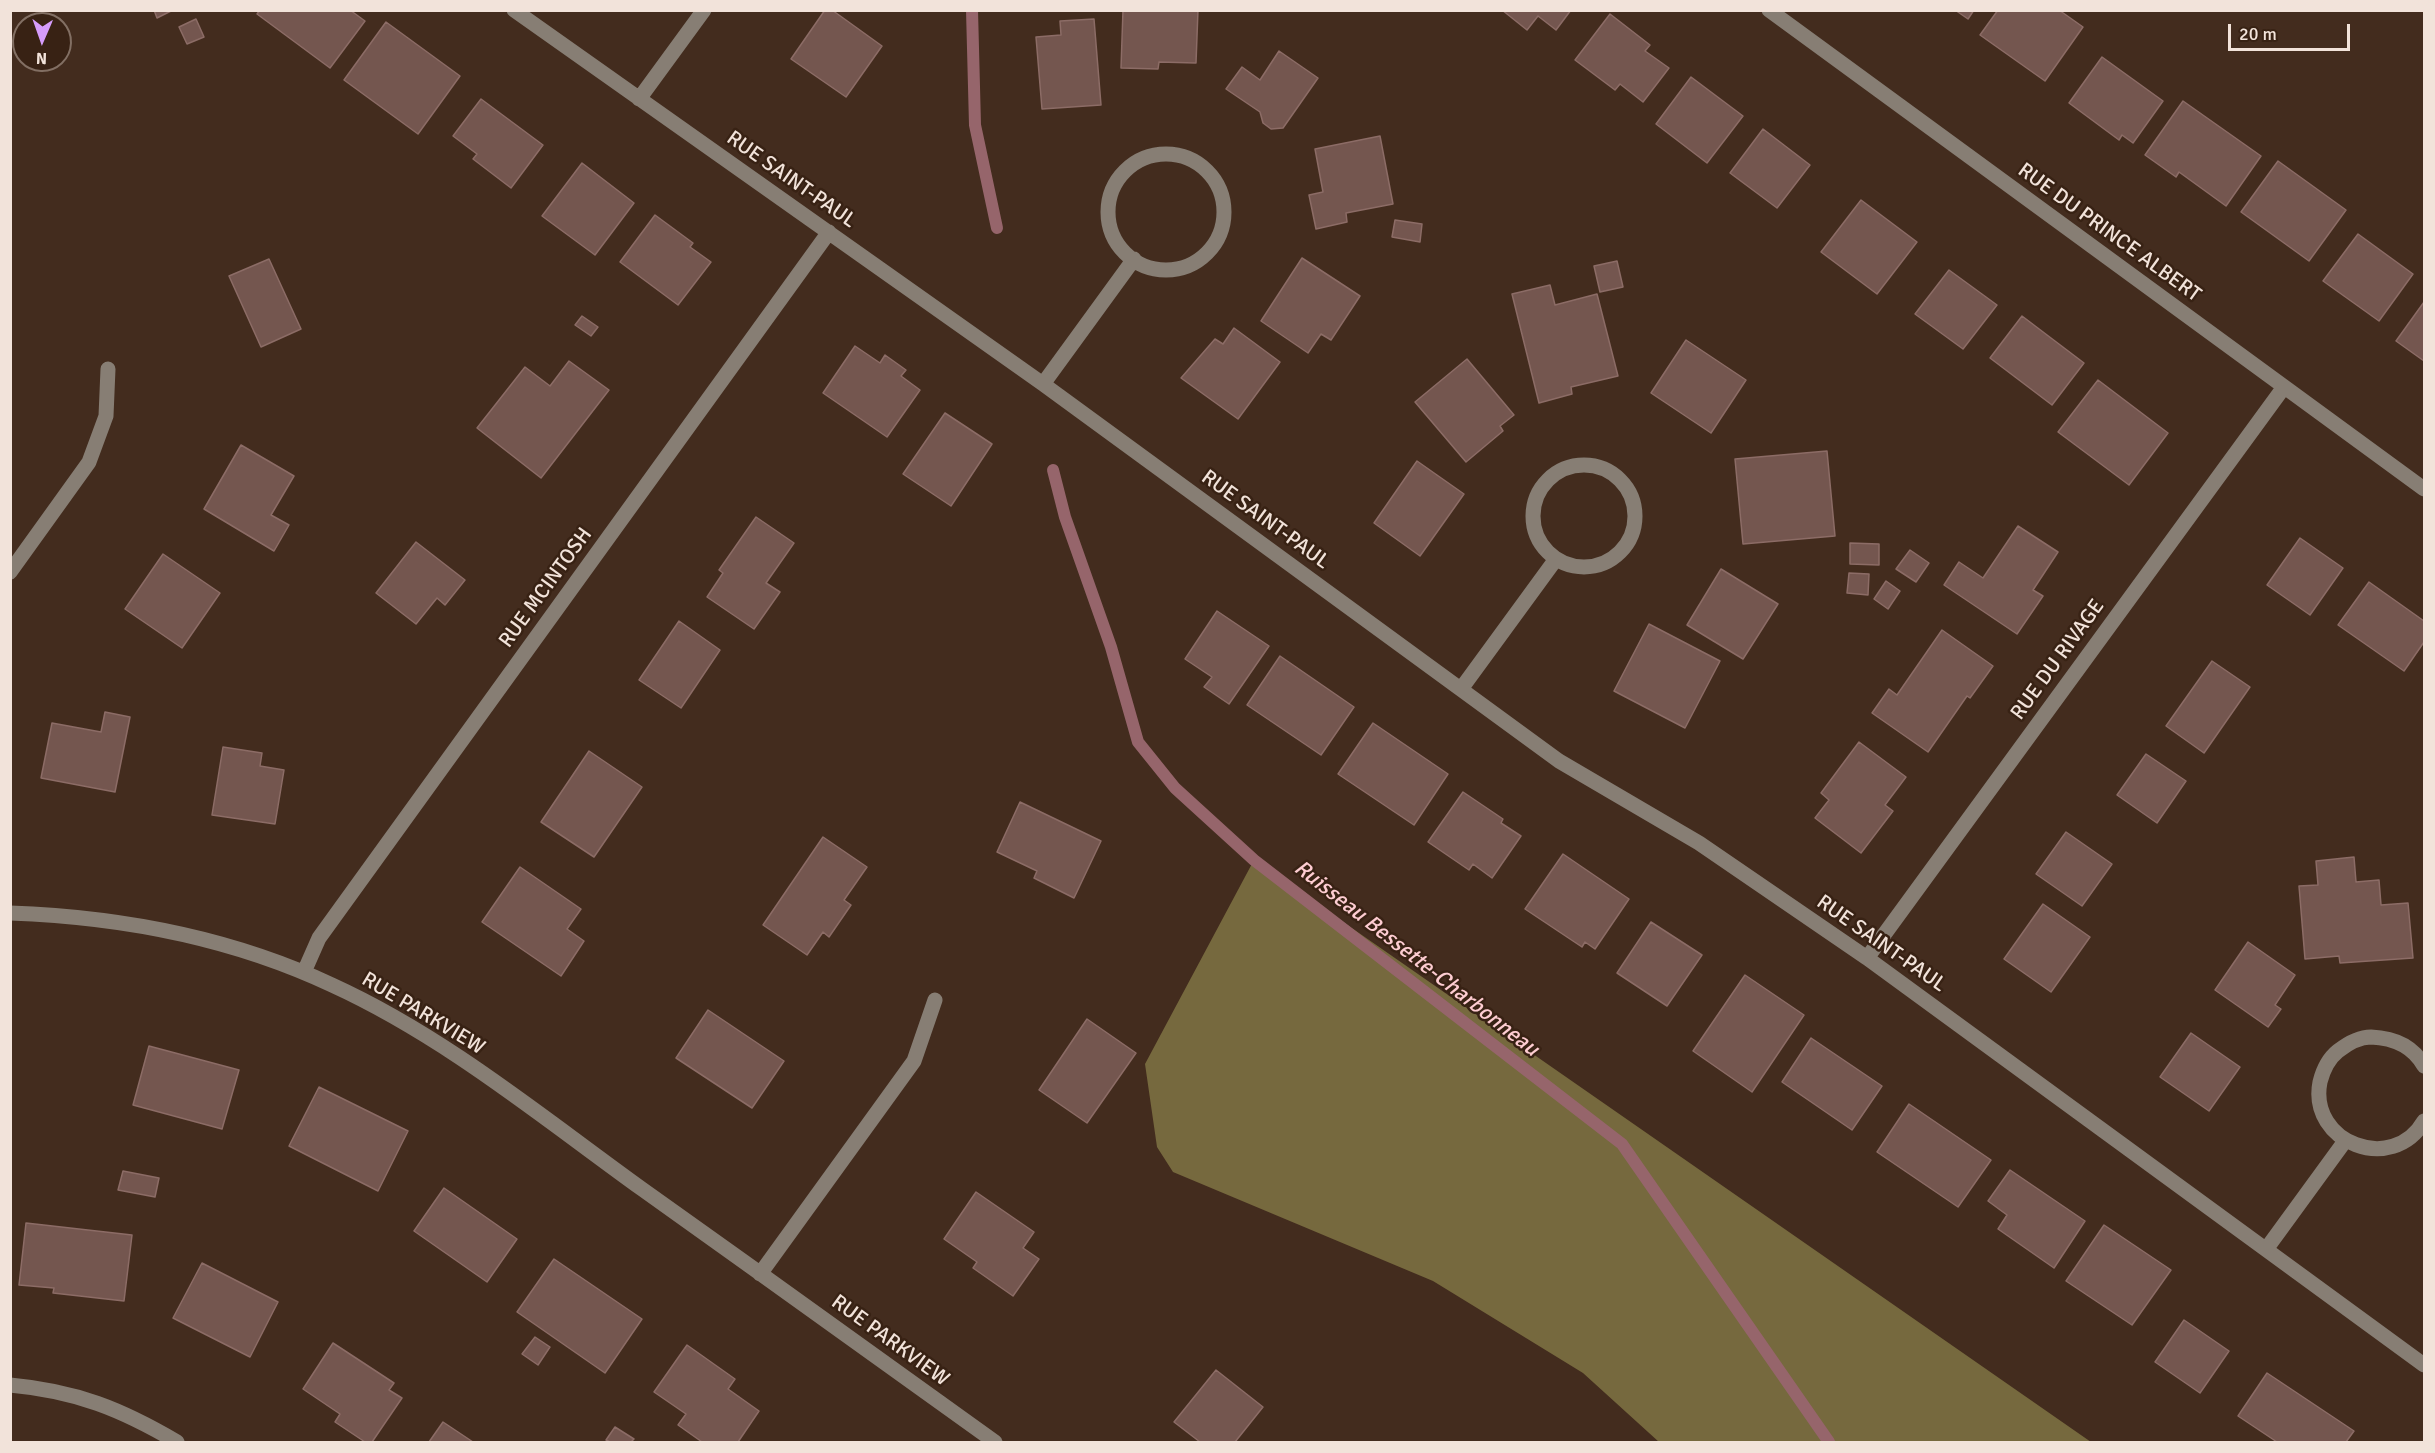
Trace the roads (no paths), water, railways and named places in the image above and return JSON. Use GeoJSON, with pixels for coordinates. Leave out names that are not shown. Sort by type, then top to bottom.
{"type":"FeatureCollection","features":[{"type":"Feature","properties":{"kind":"street","name":"RUE SAINT-PAUL"},"geometry":{"type":"LineString","coordinates":[[514,10],[1043,384],[1559,761],[1699,843],[1867,958],[2267,1248],[2424,1365]]}},
{"type":"Feature","properties":{"kind":"street"},"geometry":{"type":"LineString","coordinates":[[639,99],[704,10]]}},
{"type":"Feature","properties":{"kind":"street","name":"RUE DU PRINCE ALBERT"},"geometry":{"type":"LineString","coordinates":[[1769,10],[2424,489]]}},
{"type":"Feature","properties":{"kind":"street"},"geometry":{"type":"LineString","coordinates":[[1155,155],[1175,155],[1195,161],[1209,173],[1221,196],[1223,223],[1216,241],[1205,254],[1190,265],[1172,270],[1154,267],[1134,259],[1120,247],[1111,232],[1107,212],[1111,192],[1121,174],[1136,161],[1155,155]]}},
{"type":"Feature","properties":{"kind":"street","name":"RUE MCINTOSH"},"geometry":{"type":"LineString","coordinates":[[304,972],[319,938],[829,232]]}},
{"type":"Feature","properties":{"kind":"street"},"geometry":{"type":"LineString","coordinates":[[1043,384],[1134,259]]}},
{"type":"Feature","properties":{"kind":"street"},"geometry":{"type":"LineString","coordinates":[[10,572],[89,462],[106,416],[108,369]]}},
{"type":"Feature","properties":{"kind":"street","name":"RUE DU RIVAGE"},"geometry":{"type":"LineString","coordinates":[[1867,958],[2284,387]]}},
{"type":"Feature","properties":{"kind":"street"},"geometry":{"type":"LineString","coordinates":[[1592,465],[1608,471],[1622,482],[1631,495],[1635,519],[1628,542],[1618,554],[1604,563],[1573,566],[1556,560],[1544,548],[1536,533],[1533,516],[1536,499],[1545,483],[1558,472],[1574,466],[1592,465]]}},
{"type":"Feature","properties":{"kind":"street"},"geometry":{"type":"LineString","coordinates":[[1461,689],[1556,560]]}},
{"type":"Feature","properties":{"kind":"street","name":"RUE PARKVIEW"},"geometry":{"type":"LineString","coordinates":[[10,913],[98,918],[154,927],[211,940],[304,972],[362,1000],[460,1059],[995,1443]]}},
{"type":"Feature","properties":{"kind":"street"},"geometry":{"type":"LineString","coordinates":[[760,1274],[914,1061],[935,1000]]}},
{"type":"Feature","properties":{"kind":"street"},"geometry":{"type":"LineString","coordinates":[[2424,1065],[2419,1057],[2404,1044],[2386,1037],[2366,1037],[2348,1044],[2333,1055],[2322,1072],[2318,1091],[2321,1110],[2330,1128],[2345,1141],[2361,1148],[2379,1149],[2396,1146],[2411,1137],[2424,1120]]}},
{"type":"Feature","properties":{"kind":"street"},"geometry":{"type":"LineString","coordinates":[[2267,1248],[2345,1141]]}},
{"type":"Feature","properties":{"kind":"street"},"geometry":{"type":"LineString","coordinates":[[10,1385],[59,1391],[84,1397],[134,1417],[177,1443]]}},
{"type":"Feature","properties":{"kind":"waterway","name":"Ruisseau Bessette-Charbonneau"},"geometry":{"type":"LineString","coordinates":[[972,10],[975,125],[997,228]]}},
{"type":"Feature","properties":{"kind":"waterway","name":"Ruisseau Bessette-Charbonneau"},"geometry":{"type":"LineString","coordinates":[[1053,470],[1065,517],[1111,647],[1138,742],[1175,788],[1254,860],[1622,1144],[1829,1442]]}}]}
